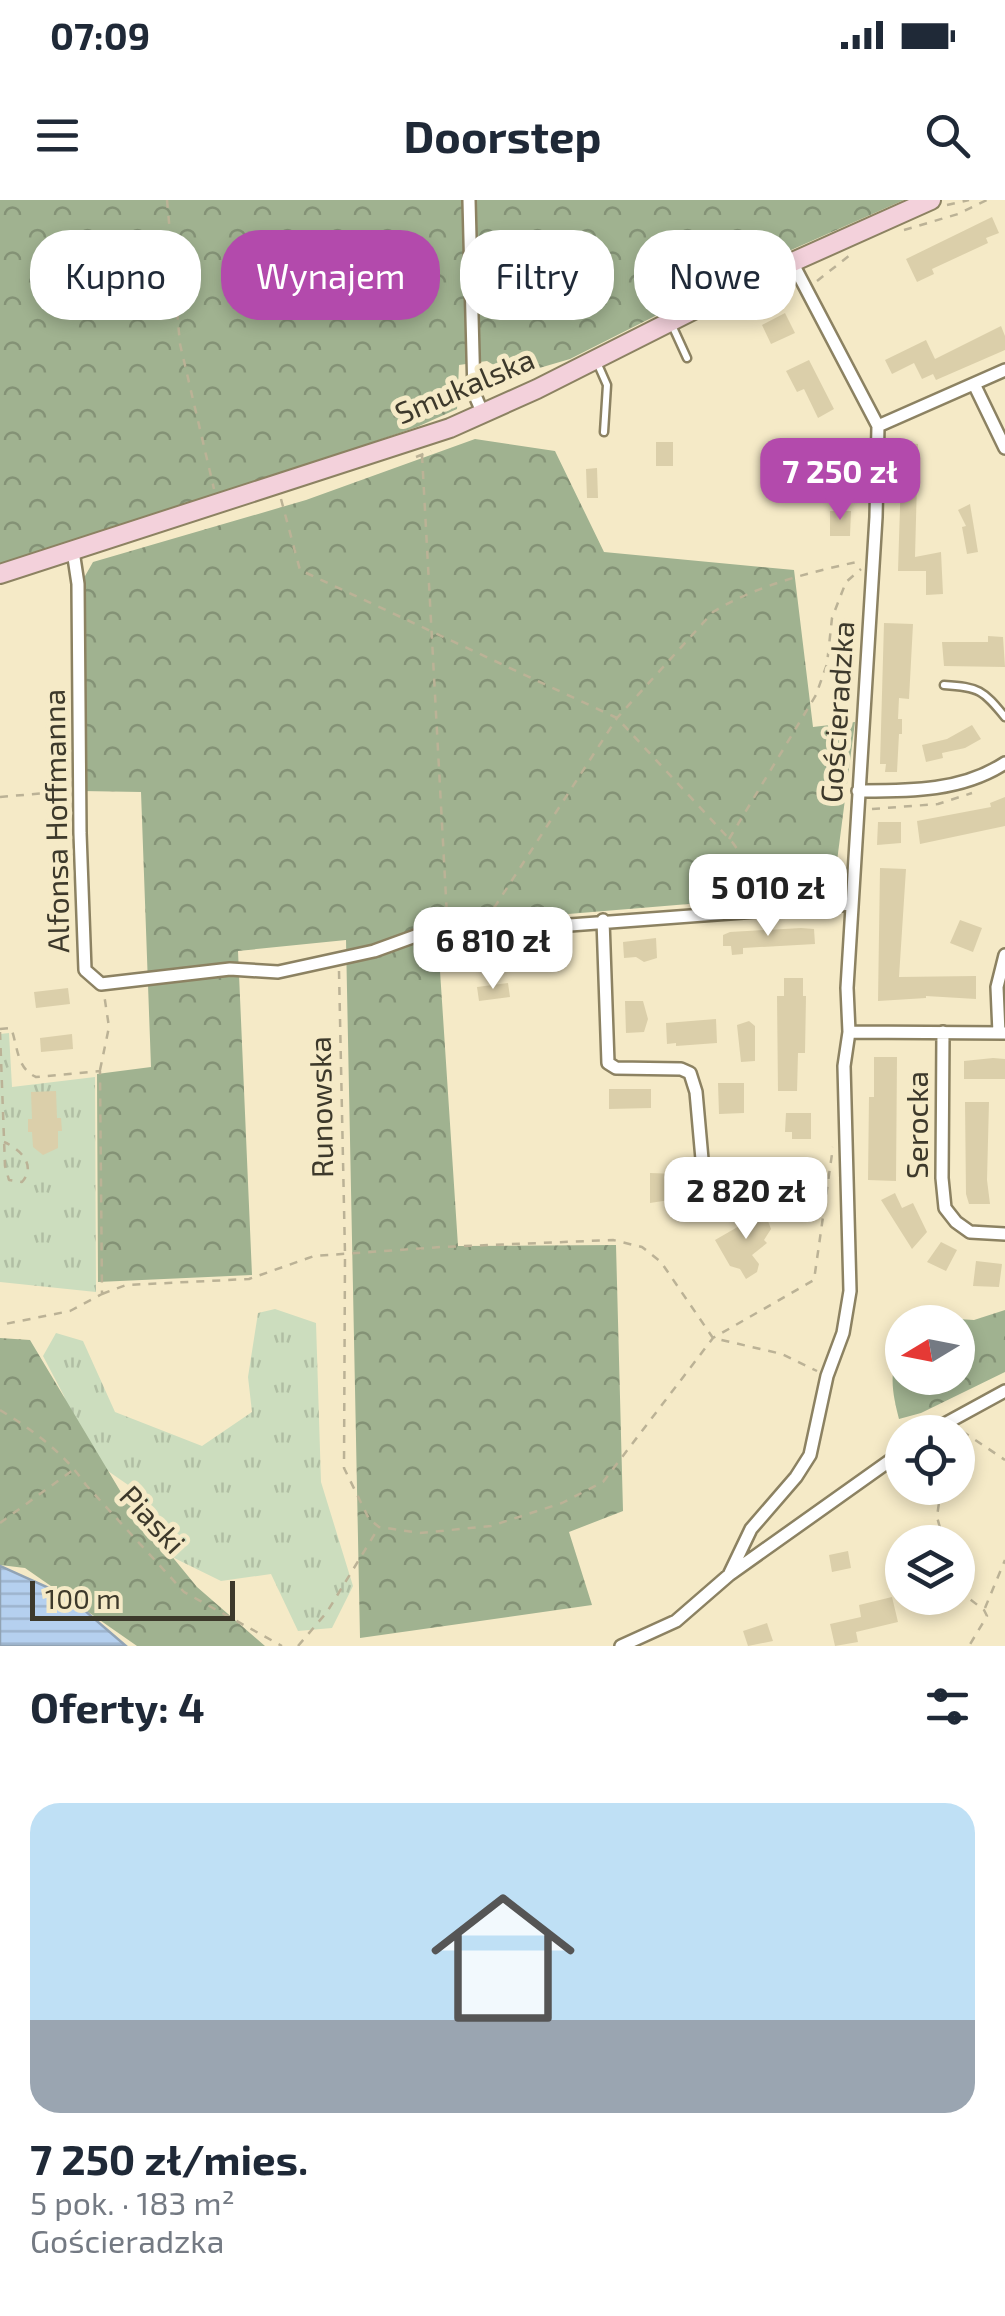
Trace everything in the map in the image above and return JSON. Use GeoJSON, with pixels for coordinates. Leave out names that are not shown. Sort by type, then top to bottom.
{"type":"FeatureCollection","features":[{"type":"Feature","properties":{"kind":"street"},"geometry":{"type":"LineString","coordinates":[[469,200],[474,393],[482,414]]}},
{"type":"Feature","properties":{"kind":"street","name":"Smukalska"},"geometry":{"type":"LineString","coordinates":[[796,260],[932,200]]}},
{"type":"Feature","properties":{"kind":"street","name":"Gościeradzka"},"geometry":{"type":"LineString","coordinates":[[729,1575],[751,1530],[796,1477],[810,1454],[850,1291],[844,1066],[849,1032],[846,988],[878,426],[796,270]]}},
{"type":"Feature","properties":{"kind":"street","name":"Smukalska"},"geometry":{"type":"LineString","coordinates":[[0,574],[420,439],[482,414],[674,320]]}},
{"type":"Feature","properties":{"kind":"street"},"geometry":{"type":"LineString","coordinates":[[878,426],[1005,370]]}},
{"type":"Feature","properties":{"kind":"street"},"geometry":{"type":"LineString","coordinates":[[974,384],[1005,448]]}},
{"type":"Feature","properties":{"kind":"street","name":"Alfonsa Hoffmanna"},"geometry":{"type":"LineString","coordinates":[[73,551],[78,584],[85,970],[101,984],[230,969],[278,972],[338,960],[448,928],[486,922],[570,924],[852,904]]}},
{"type":"Feature","properties":{"kind":"street"},"geometry":{"type":"LineString","coordinates":[[858,791],[920,791],[970,780],[1005,764]]}},
{"type":"Feature","properties":{"kind":"street"},"geometry":{"type":"LineString","coordinates":[[603,920],[608,1062],[616,1068],[681,1069],[690,1073],[696,1092],[706,1204]]}},
{"type":"Feature","properties":{"kind":"street"},"geometry":{"type":"LineString","coordinates":[[849,1032],[1002,1033],[997,987],[1005,955]]}},
{"type":"Feature","properties":{"kind":"street","name":"Serocka"},"geometry":{"type":"LineString","coordinates":[[943,1032],[942,1178],[946,1208],[970,1232],[1005,1234]]}},
{"type":"Feature","properties":{"kind":"street"},"geometry":{"type":"LineString","coordinates":[[960,1415],[1005,1391]]}},
{"type":"Feature","properties":{"kind":"street"},"geometry":{"type":"LineString","coordinates":[[621,1646],[676,1621],[729,1575],[885,1464]]}},
{"type":"Feature","properties":{"kind":"lane"},"geometry":{"type":"LineString","coordinates":[[670,322],[688,358]]}},
{"type":"Feature","properties":{"kind":"lane"},"geometry":{"type":"LineString","coordinates":[[595,359],[606,385],[604,432]]}},
{"type":"Feature","properties":{"kind":"lane"},"geometry":{"type":"LineString","coordinates":[[944,686],[974,687],[987,695],[1005,716]]}},
{"type":"Feature","properties":{"kind":"path"},"geometry":{"type":"LineString","coordinates":[[167,200],[180,344],[218,504]]}},
{"type":"Feature","properties":{"kind":"path"},"geometry":{"type":"LineString","coordinates":[[903,230],[958,214],[987,200]]}},
{"type":"Feature","properties":{"kind":"path"},"geometry":{"type":"LineString","coordinates":[[420,439],[448,928]]}},
{"type":"Feature","properties":{"kind":"path"},"geometry":{"type":"LineString","coordinates":[[280,497],[300,570],[616,718],[729,839],[777,909]]}},
{"type":"Feature","properties":{"kind":"path"},"geometry":{"type":"LineString","coordinates":[[486,922],[616,718],[712,612],[807,573],[873,558]]}},
{"type":"Feature","properties":{"kind":"path"},"geometry":{"type":"LineString","coordinates":[[729,839],[816,695],[827,664],[832,618],[846,582],[873,558]]}},
{"type":"Feature","properties":{"kind":"path"},"geometry":{"type":"LineString","coordinates":[[0,797],[79,790]]}},
{"type":"Feature","properties":{"kind":"path","name":"Runowska"},"geometry":{"type":"LineString","coordinates":[[338,960],[345,1254],[344,1468],[369,1519],[379,1527]]}},
{"type":"Feature","properties":{"kind":"path"},"geometry":{"type":"LineString","coordinates":[[101,984],[109,1028],[100,1071],[102,1294]]}},
{"type":"Feature","properties":{"kind":"path"},"geometry":{"type":"LineString","coordinates":[[4,1142],[18,1148],[28,1164],[22,1182],[9,1180],[2,1160],[0,1030],[11,1028],[18,1056],[29,1074],[36,1077],[100,1071]]}},
{"type":"Feature","properties":{"kind":"path"},"geometry":{"type":"LineString","coordinates":[[0,1095],[3,1088]]}},
{"type":"Feature","properties":{"kind":"path"},"geometry":{"type":"LineString","coordinates":[[298,1646],[326,1612],[379,1527],[420,1533],[491,1526],[562,1503],[603,1482],[713,1338],[814,1280],[835,1139]]}},
{"type":"Feature","properties":{"kind":"path"},"geometry":{"type":"LineString","coordinates":[[0,1325],[70,1311],[126,1285],[249,1279],[314,1256],[613,1240],[642,1248],[661,1262],[713,1338],[782,1354],[827,1376]]}},
{"type":"Feature","properties":{"kind":"path","name":"Piaski"},"geometry":{"type":"LineString","coordinates":[[0,1410],[38,1434],[74,1469],[184,1592],[282,1646]]}},
{"type":"Feature","properties":{"kind":"path"},"geometry":{"type":"LineString","coordinates":[[975,1440],[1005,1460]]}},
{"type":"Feature","properties":{"kind":"path"},"geometry":{"type":"LineString","coordinates":[[0,1523],[74,1469]]}},
{"type":"Feature","properties":{"kind":"path"},"geometry":{"type":"LineString","coordinates":[[984,1610],[1005,1560]]}},
{"type":"Feature","properties":{"kind":"path"},"geometry":{"type":"LineString","coordinates":[[969,1646],[988,1616],[975,1603]]}},
{"type":"Feature","properties":{"kind":"green space"},"geometry":{"type":"Polygon","coordinates":[[[0,200],[904,200],[796,248],[796,230],[634,230],[634,320],[647,320],[570,359],[512,376],[487,361],[459,365],[457,409],[417,427],[68,547],[0,563],[0,200]]]}},
{"type":"Feature","properties":{"kind":"green space"},"geometry":{"type":"Polygon","coordinates":[[[475,439],[555,451],[604,552],[794,570],[813,727],[855,722],[833,892],[437,925],[458,1246],[616,1245],[623,1511],[569,1532],[592,1605],[360,1638],[346,940],[238,951],[252,1275],[98,1282],[97,1074],[151,1067],[141,792],[81,791],[85,576],[93,562],[306,500],[475,439]]]}},
{"type":"Feature","properties":{"kind":"green space"},"geometry":{"type":"Polygon","coordinates":[[[9,1033],[12,1087],[95,1077],[96,1292],[0,1282],[0,1034],[9,1033]]]}},
{"type":"Feature","properties":{"kind":"green space"},"geometry":{"type":"Polygon","coordinates":[[[275,1309],[316,1323],[321,1482],[353,1586],[332,1628],[298,1631],[271,1574],[221,1581],[166,1554],[134,1489],[79,1451],[64,1396],[43,1356],[56,1333],[83,1341],[115,1412],[202,1446],[252,1412],[248,1377],[258,1313],[275,1309]]]}},
{"type":"Feature","properties":{"kind":"green space"},"geometry":{"type":"Polygon","coordinates":[[[1005,1310],[1005,1372],[975,1387],[975,1320],[1005,1310]]]}},
{"type":"Feature","properties":{"kind":"green space"},"geometry":{"type":"Polygon","coordinates":[[[0,1338],[30,1340],[125,1499],[197,1587],[265,1646],[137,1646],[25,1568],[0,1565],[0,1338]]]}},
{"type":"Feature","properties":{"kind":"green space"},"geometry":{"type":"Polygon","coordinates":[[[894,1395],[958,1395],[921,1413],[898,1415],[894,1395]]]}},
{"type":"Feature","properties":{"kind":"water"},"geometry":{"type":"Polygon","coordinates":[[[0,1566],[69,1597],[126,1646],[0,1646],[0,1566]]]}},
{"type":"Feature","properties":{"kind":"building"},"geometry":{"type":"Polygon","coordinates":[[[992,217],[999,233],[986,238],[988,243],[932,269],[934,274],[917,282],[906,259],[992,217]]]}},
{"type":"Feature","properties":{"kind":"building"},"geometry":{"type":"Polygon","coordinates":[[[772,320],[788,320],[795,333],[771,344],[762,325],[772,320]]]}},
{"type":"Feature","properties":{"kind":"building"},"geometry":{"type":"Polygon","coordinates":[[[1001,326],[1005,350],[936,380],[933,374],[922,379],[914,363],[892,374],[885,360],[926,340],[935,359],[1001,326]]]}},
{"type":"Feature","properties":{"kind":"building"},"geometry":{"type":"Polygon","coordinates":[[[809,360],[834,409],[818,418],[804,389],[797,392],[786,371],[809,360]]]}},
{"type":"Feature","properties":{"kind":"building"},"geometry":{"type":"Polygon","coordinates":[[[656,442],[673,442],[673,466],[656,466],[656,442]]]}},
{"type":"Feature","properties":{"kind":"building"},"geometry":{"type":"Polygon","coordinates":[[[902,443],[918,444],[915,557],[941,552],[943,594],[926,595],[926,571],[898,571],[902,443]]]}},
{"type":"Feature","properties":{"kind":"building"},"geometry":{"type":"Polygon","coordinates":[[[597,468],[598,498],[587,498],[586,469],[597,468]]]}},
{"type":"Feature","properties":{"kind":"building"},"geometry":{"type":"Polygon","coordinates":[[[970,504],[978,552],[967,554],[962,527],[966,526],[958,510],[970,504]]]}},
{"type":"Feature","properties":{"kind":"building"},"geometry":{"type":"Polygon","coordinates":[[[830,511],[851,511],[850,536],[830,536],[830,511]]]}},
{"type":"Feature","properties":{"kind":"building"},"geometry":{"type":"Polygon","coordinates":[[[884,623],[913,624],[909,699],[899,698],[902,734],[897,772],[885,772],[886,764],[880,764],[884,623]]]}},
{"type":"Feature","properties":{"kind":"building"},"geometry":{"type":"Polygon","coordinates":[[[988,636],[1003,637],[1005,667],[944,666],[942,642],[988,642],[988,636]]]}},
{"type":"Feature","properties":{"kind":"building"},"geometry":{"type":"Polygon","coordinates":[[[972,725],[981,739],[926,762],[922,745],[947,739],[972,725]]]}},
{"type":"Feature","properties":{"kind":"building"},"geometry":{"type":"Polygon","coordinates":[[[1005,797],[1005,826],[920,844],[917,821],[991,807],[990,803],[1005,797]]]}},
{"type":"Feature","properties":{"kind":"building"},"geometry":{"type":"Polygon","coordinates":[[[878,822],[901,822],[901,843],[877,845],[878,822]]]}},
{"type":"Feature","properties":{"kind":"building"},"geometry":{"type":"Polygon","coordinates":[[[880,868],[906,869],[899,977],[976,976],[976,999],[926,996],[878,1001],[880,868]]]}},
{"type":"Feature","properties":{"kind":"building"},"geometry":{"type":"Polygon","coordinates":[[[960,920],[982,928],[973,952],[950,943],[960,920]]]}},
{"type":"Feature","properties":{"kind":"building"},"geometry":{"type":"Polygon","coordinates":[[[814,929],[815,944],[743,948],[743,954],[732,955],[731,946],[723,946],[723,935],[730,932],[814,929]]]}},
{"type":"Feature","properties":{"kind":"building"},"geometry":{"type":"Polygon","coordinates":[[[656,938],[657,958],[644,962],[636,957],[624,958],[623,942],[656,938]]]}},
{"type":"Feature","properties":{"kind":"building"},"geometry":{"type":"Polygon","coordinates":[[[500,943],[502,959],[477,962],[475,946],[500,943]]]}},
{"type":"Feature","properties":{"kind":"building"},"geometry":{"type":"Polygon","coordinates":[[[784,978],[803,978],[806,996],[805,1053],[798,1053],[797,1091],[778,1091],[777,996],[784,996],[784,978]]]}},
{"type":"Feature","properties":{"kind":"building"},"geometry":{"type":"Polygon","coordinates":[[[508,983],[510,997],[479,1001],[477,987],[508,983]]]}},
{"type":"Feature","properties":{"kind":"building"},"geometry":{"type":"Polygon","coordinates":[[[68,988],[70,1004],[36,1008],[34,992],[68,988]]]}},
{"type":"Feature","properties":{"kind":"building"},"geometry":{"type":"Polygon","coordinates":[[[625,1001],[643,1001],[648,1019],[644,1032],[626,1033],[625,1001]]]}},
{"type":"Feature","properties":{"kind":"building"},"geometry":{"type":"Polygon","coordinates":[[[716,1019],[717,1043],[667,1044],[666,1023],[716,1019]]]}},
{"type":"Feature","properties":{"kind":"building"},"geometry":{"type":"Polygon","coordinates":[[[749,1021],[755,1026],[755,1061],[741,1062],[737,1025],[749,1021]]]}},
{"type":"Feature","properties":{"kind":"building"},"geometry":{"type":"Polygon","coordinates":[[[72,1034],[73,1049],[41,1052],[40,1038],[72,1034]]]}},
{"type":"Feature","properties":{"kind":"building"},"geometry":{"type":"Polygon","coordinates":[[[874,1057],[897,1057],[896,1181],[868,1180],[869,1097],[874,1097],[874,1057]]]}},
{"type":"Feature","properties":{"kind":"building"},"geometry":{"type":"Polygon","coordinates":[[[1005,1059],[1005,1079],[964,1079],[964,1061],[1005,1059]]]}},
{"type":"Feature","properties":{"kind":"building"},"geometry":{"type":"Polygon","coordinates":[[[718,1083],[744,1083],[744,1113],[719,1114],[718,1083]]]}},
{"type":"Feature","properties":{"kind":"building"},"geometry":{"type":"Polygon","coordinates":[[[609,1089],[651,1089],[651,1108],[609,1109],[609,1089]]]}},
{"type":"Feature","properties":{"kind":"building"},"geometry":{"type":"Polygon","coordinates":[[[56,1091],[57,1118],[61,1118],[62,1131],[58,1131],[58,1148],[43,1155],[33,1147],[32,1132],[28,1132],[28,1119],[32,1119],[31,1092],[56,1091]]]}},
{"type":"Feature","properties":{"kind":"building"},"geometry":{"type":"Polygon","coordinates":[[[965,1102],[989,1102],[990,1204],[969,1204],[966,1194],[965,1102]]]}},
{"type":"Feature","properties":{"kind":"building"},"geometry":{"type":"Polygon","coordinates":[[[786,1113],[811,1113],[811,1139],[792,1139],[792,1132],[785,1132],[786,1113]]]}},
{"type":"Feature","properties":{"kind":"building"},"geometry":{"type":"Polygon","coordinates":[[[650,1173],[678,1174],[676,1199],[650,1203],[650,1173]]]}},
{"type":"Feature","properties":{"kind":"building"},"geometry":{"type":"Polygon","coordinates":[[[895,1193],[902,1208],[913,1203],[927,1232],[912,1249],[881,1200],[895,1193]]]}},
{"type":"Feature","properties":{"kind":"building"},"geometry":{"type":"Polygon","coordinates":[[[764,1204],[772,1219],[768,1221],[771,1229],[764,1240],[767,1243],[752,1255],[759,1264],[757,1272],[746,1279],[740,1269],[730,1266],[715,1240],[748,1221],[745,1216],[764,1204]]]}},
{"type":"Feature","properties":{"kind":"building"},"geometry":{"type":"Polygon","coordinates":[[[941,1242],[957,1250],[946,1271],[927,1262],[941,1242]]]}},
{"type":"Feature","properties":{"kind":"building"},"geometry":{"type":"Polygon","coordinates":[[[976,1261],[1002,1264],[999,1287],[973,1286],[976,1261]]]}},
{"type":"Feature","properties":{"kind":"building"},"geometry":{"type":"Polygon","coordinates":[[[848,1551],[851,1568],[832,1572],[829,1555],[848,1551]]]}},
{"type":"Feature","properties":{"kind":"building"},"geometry":{"type":"Polygon","coordinates":[[[885,1599],[885,1615],[896,1615],[898,1622],[856,1632],[858,1642],[835,1646],[830,1624],[861,1617],[859,1605],[885,1599]]]}},
{"type":"Feature","properties":{"kind":"building"},"geometry":{"type":"Polygon","coordinates":[[[767,1623],[773,1641],[748,1646],[743,1631],[767,1623]]]}}]}
